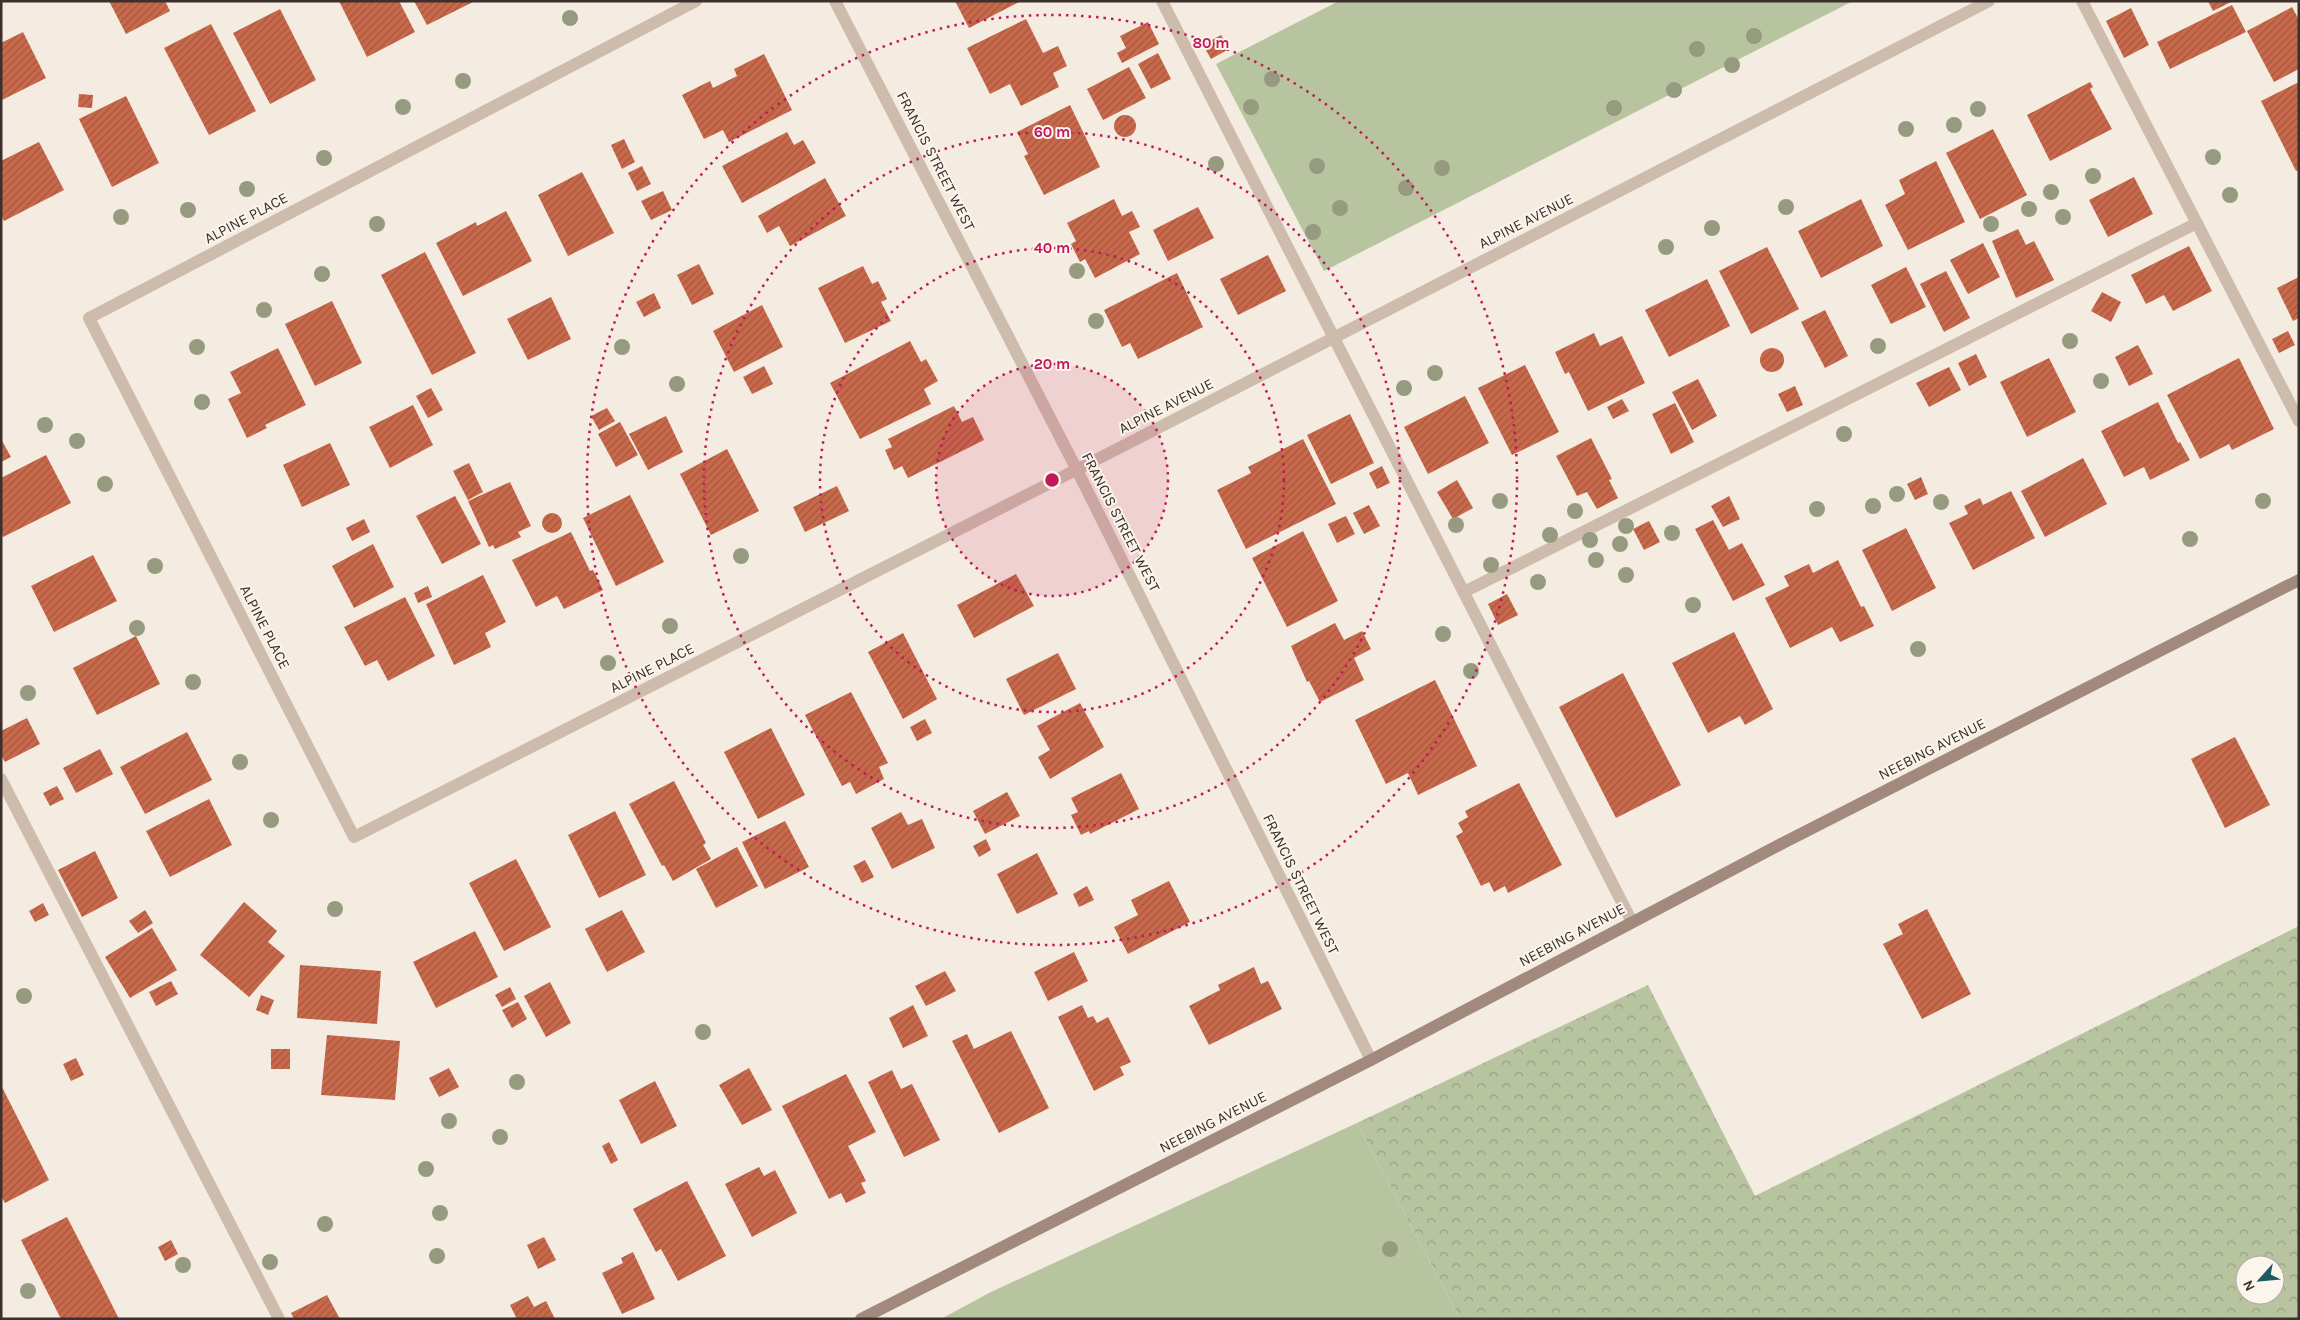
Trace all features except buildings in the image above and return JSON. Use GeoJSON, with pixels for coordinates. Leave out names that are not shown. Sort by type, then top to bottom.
{"type":"FeatureCollection","features":[{"type":"Feature","properties":{"kind":"main road","name":"NEEBING AVENUE"},"geometry":{"type":"LineString","coordinates":[[862,1319],[1371,1060],[1632,922],[2299,580]]}},
{"type":"Feature","properties":{"kind":"street","name":"ALPINE PLACE"},"geometry":{"type":"LineString","coordinates":[[696,1],[90,318],[354,837],[1077,470]]}},
{"type":"Feature","properties":{"kind":"street","name":"FRANCIS STREET WEST"},"geometry":{"type":"LineString","coordinates":[[835,1],[1077,470],[1371,1060]]}},
{"type":"Feature","properties":{"kind":"street"},"geometry":{"type":"LineString","coordinates":[[1162,1],[1632,922]]}},
{"type":"Feature","properties":{"kind":"street","name":"ALPINE AVENUE"},"geometry":{"type":"LineString","coordinates":[[1077,470],[1989,1]]}},
{"type":"Feature","properties":{"kind":"street"},"geometry":{"type":"LineString","coordinates":[[2082,1],[2299,421]]}},
{"type":"Feature","properties":{"kind":"street"},"geometry":{"type":"LineString","coordinates":[[1464,592],[2197,223]]}},
{"type":"Feature","properties":{"kind":"street"},"geometry":{"type":"LineString","coordinates":[[1,779],[279,1319]]}},
{"type":"Feature","properties":{"kind":"green space"},"geometry":{"type":"Polygon","coordinates":[[[1339,1],[1853,1],[1324,271],[1216,64],[1339,1]]]}},
{"type":"Feature","properties":{"kind":"green space"},"geometry":{"type":"Polygon","coordinates":[[[2299,926],[2299,1319],[1460,1319],[1357,1123],[1648,985],[1755,1196],[2299,926]]]}},
{"type":"Feature","properties":{"kind":"green space"},"geometry":{"type":"Polygon","coordinates":[[[1357,1123],[1460,1319],[941,1319],[989,1293],[1357,1123]]]}}]}
